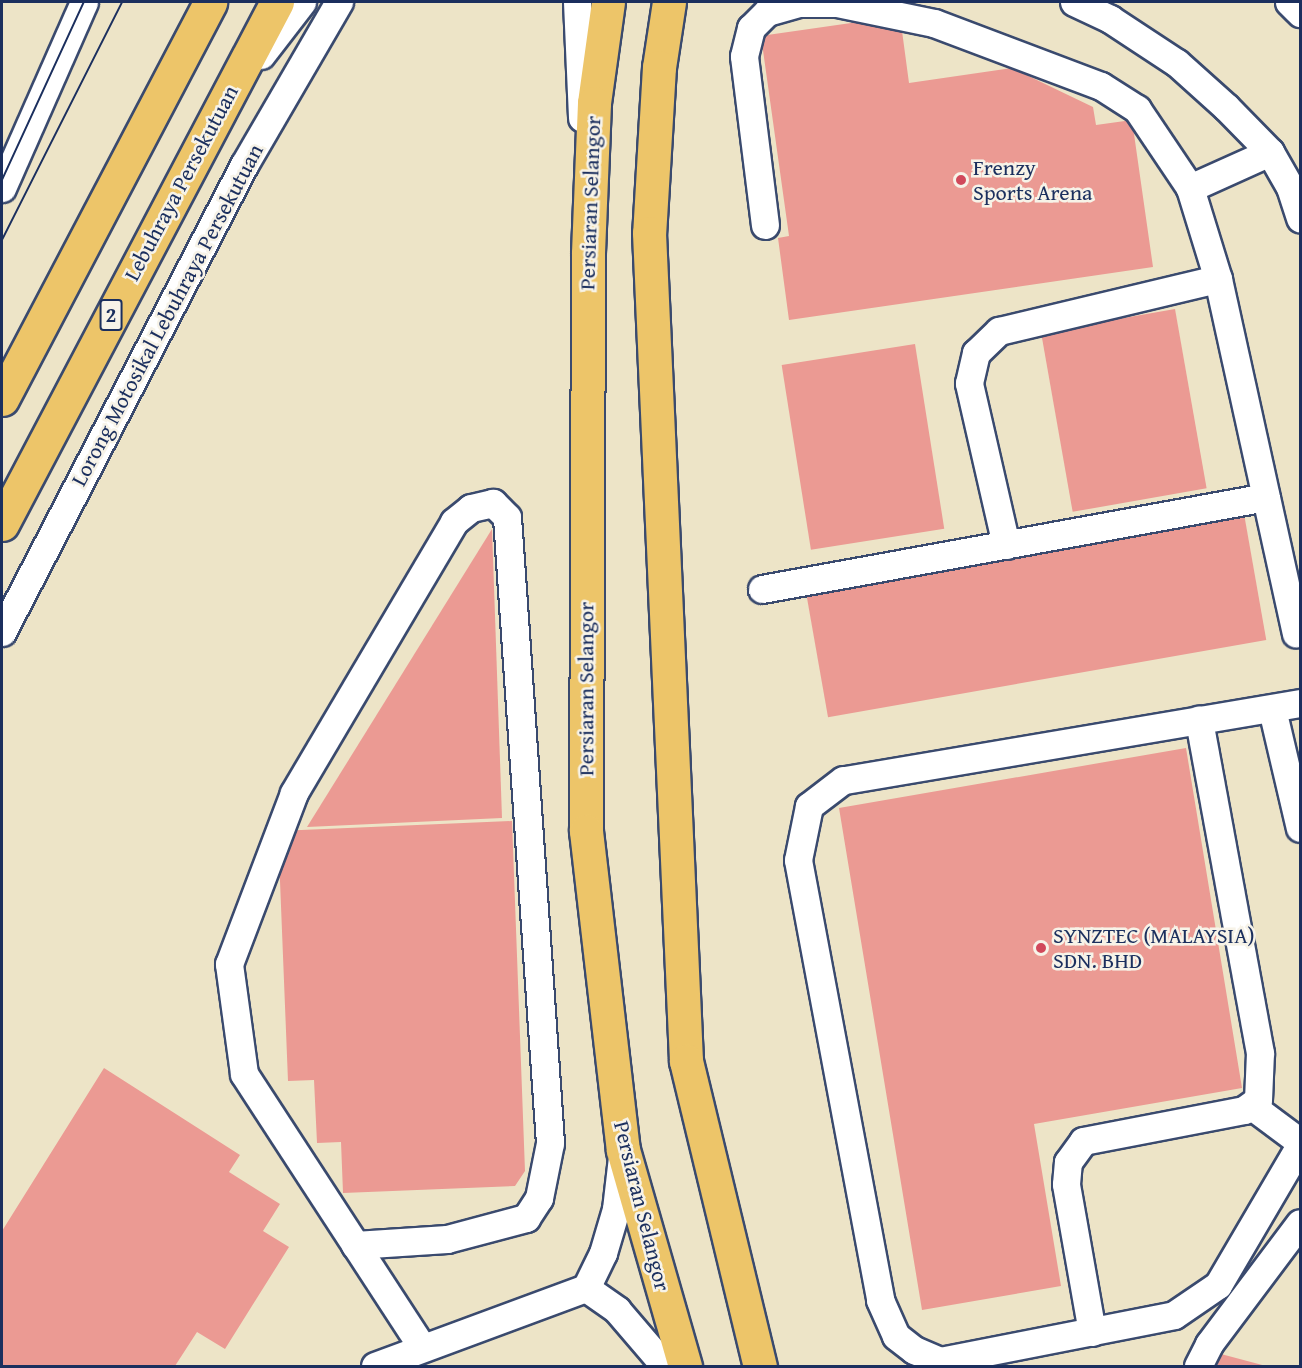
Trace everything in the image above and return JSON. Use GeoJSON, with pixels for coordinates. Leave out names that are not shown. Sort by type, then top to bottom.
{"type":"FeatureCollection","features":[{"type":"Feature","properties":{"kind":"main road"},"geometry":{"type":"LineString","coordinates":[[2,399],[210,2]]}},
{"type":"Feature","properties":{"kind":"main road","name":"Lebuhraya Persekutuan"},"geometry":{"type":"LineString","coordinates":[[2,524],[277,2]]}},
{"type":"Feature","properties":{"kind":"main road","name":"Persiaran Selangor"},"geometry":{"type":"LineString","coordinates":[[608,2],[594,103],[588,254],[586,831],[623,1150],[685,1366]]}},
{"type":"Feature","properties":{"kind":"main road"},"geometry":{"type":"LineString","coordinates":[[669,2],[659,67],[649,233],[686,1061],[760,1366]]}},
{"type":"Feature","properties":{"kind":"street"},"geometry":{"type":"LineString","coordinates":[[2,189],[84,2]]}},
{"type":"Feature","properties":{"kind":"street"},"geometry":{"type":"LineString","coordinates":[[221,106],[302,2]]}},
{"type":"Feature","properties":{"kind":"street","name":"Lorong Motosikal Lebuhraya Persekutuan"},"geometry":{"type":"LineString","coordinates":[[2,632],[244,165],[339,2]]}},
{"type":"Feature","properties":{"kind":"street"},"geometry":{"type":"LineString","coordinates":[[577,2],[588,254]]}},
{"type":"Feature","properties":{"kind":"street"},"geometry":{"type":"LineString","coordinates":[[659,67],[680,2]]}},
{"type":"Feature","properties":{"kind":"street"},"geometry":{"type":"LineString","coordinates":[[1074,2],[1110,19],[1177,63],[1270,152],[1290,187],[1300,218]]}},
{"type":"Feature","properties":{"kind":"street"},"geometry":{"type":"LineString","coordinates":[[1288,2],[1300,13]]}},
{"type":"Feature","properties":{"kind":"street"},"geometry":{"type":"LineString","coordinates":[[765,225],[744,56],[751,28],[767,12],[798,3],[837,3],[934,24],[1101,86],[1137,110],[1190,188],[1218,279],[1296,633]]}},
{"type":"Feature","properties":{"kind":"street"},"geometry":{"type":"LineString","coordinates":[[1190,188],[1270,152]]}},
{"type":"Feature","properties":{"kind":"street"},"geometry":{"type":"LineString","coordinates":[[1006,544],[969,383],[976,353],[999,331],[1218,279]]}},
{"type":"Feature","properties":{"kind":"street"},"geometry":{"type":"LineString","coordinates":[[762,589],[1266,497]]}},
{"type":"Feature","properties":{"kind":"street"},"geometry":{"type":"LineString","coordinates":[[355,1245],[447,1239],[526,1218],[539,1198],[550,1143],[507,517],[493,503],[471,508],[454,522],[294,793],[229,964],[244,1074],[355,1245],[421,1346]]}},
{"type":"Feature","properties":{"kind":"street"},"geometry":{"type":"LineString","coordinates":[[1253,1107],[1300,1143],[1218,1285],[1174,1316],[940,1361],[896,1336],[880,1300],[798,860],[809,806],[843,780],[1300,703]]}},
{"type":"Feature","properties":{"kind":"street"},"geometry":{"type":"LineString","coordinates":[[1272,708],[1300,828]]}},
{"type":"Feature","properties":{"kind":"street"},"geometry":{"type":"LineString","coordinates":[[1092,1332],[1066,1184],[1068,1162],[1083,1141],[1253,1107],[1258,1101],[1260,1053],[1199,720]]}},
{"type":"Feature","properties":{"kind":"street"},"geometry":{"type":"LineString","coordinates":[[375,1366],[421,1346],[586,1288],[603,1253],[616,1209],[623,1150]]}},
{"type":"Feature","properties":{"kind":"street"},"geometry":{"type":"LineString","coordinates":[[1198,1366],[1209,1344],[1300,1223]]}},
{"type":"Feature","properties":{"kind":"street"},"geometry":{"type":"LineString","coordinates":[[586,1288],[617,1310],[665,1366]]}},
{"type":"Feature","properties":{"kind":"building","name":"Frenzy Sports Arena"},"geometry":{"type":"Polygon","coordinates":[[[900,16],[909,83],[1012,68],[1093,107],[1096,125],[1132,120],[1153,267],[789,320],[778,238],[789,236],[761,36],[900,16]]]}},
{"type":"Feature","properties":{"kind":"building"},"geometry":{"type":"Polygon","coordinates":[[[1175,309],[1207,488],[1073,512],[1041,333],[1175,309]]]}},
{"type":"Feature","properties":{"kind":"building"},"geometry":{"type":"Polygon","coordinates":[[[915,344],[944,529],[811,550],[782,365],[915,344]]]}},
{"type":"Feature","properties":{"kind":"building"},"geometry":{"type":"Polygon","coordinates":[[[1243,508],[1266,640],[828,717],[805,585],[1243,508]]]}},
{"type":"Feature","properties":{"kind":"building"},"geometry":{"type":"Polygon","coordinates":[[[492,529],[502,818],[307,827],[492,529]]]}},
{"type":"Feature","properties":{"kind":"building","name":"SYNZTEC (MALAYSIA) SDN. BHD"},"geometry":{"type":"Polygon","coordinates":[[[1186,748],[1242,1088],[1034,1124],[1061,1286],[922,1310],[839,808],[1186,748]]]}},
{"type":"Feature","properties":{"kind":"building"},"geometry":{"type":"Polygon","coordinates":[[[512,821],[525,1171],[515,1186],[343,1193],[341,1142],[317,1143],[314,1080],[288,1081],[278,831],[512,821]]]}},
{"type":"Feature","properties":{"kind":"building"},"geometry":{"type":"Polygon","coordinates":[[[104,1068],[240,1155],[229,1172],[280,1204],[263,1231],[289,1247],[225,1349],[197,1332],[175,1366],[2,1366],[2,1231],[104,1068]]]}},
{"type":"Feature","properties":{"kind":"building"},"geometry":{"type":"Polygon","coordinates":[[[1221,1354],[1266,1366],[1217,1366],[1221,1354]]]}},
{"type":"Feature","properties":{"kind":"tram line"},"geometry":{"type":"LineString","coordinates":[[2,180],[84,2]]}},
{"type":"Feature","properties":{"kind":"tram line"},"geometry":{"type":"LineString","coordinates":[[2,240],[122,2]]}},
{"type":"Feature","properties":{"kind":"place","name":"Frenzy Sports Arena"},"geometry":{"type":"Point","coordinates":[961,180]}},
{"type":"Feature","properties":{"kind":"place","name":"SYNZTEC (MALAYSIA) SDN. BHD"},"geometry":{"type":"Point","coordinates":[1041,948]}}]}
